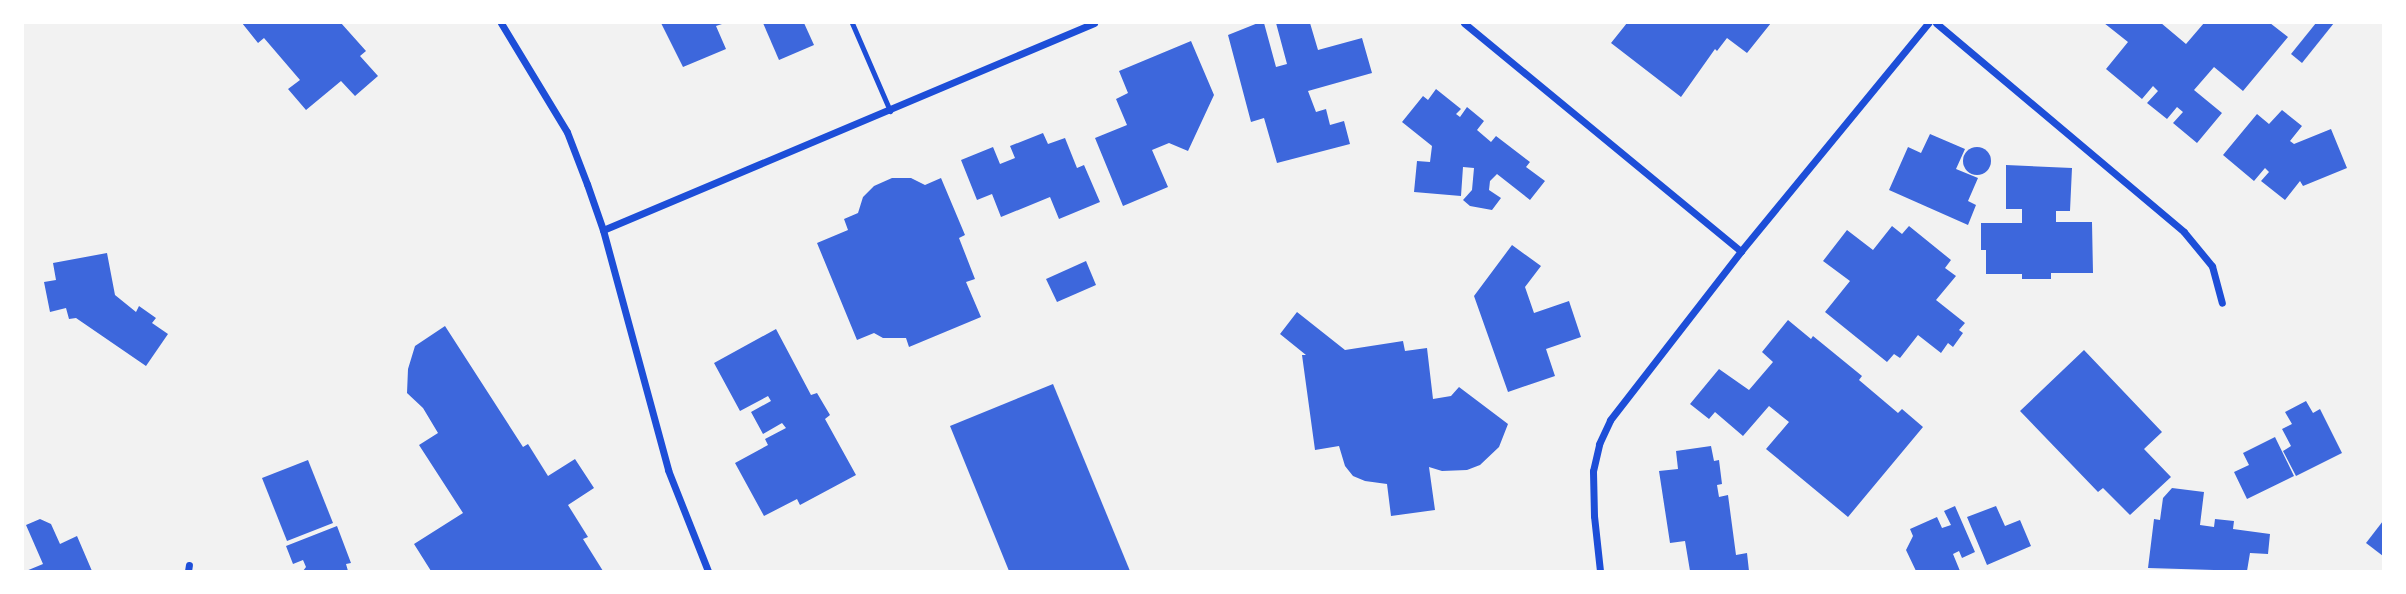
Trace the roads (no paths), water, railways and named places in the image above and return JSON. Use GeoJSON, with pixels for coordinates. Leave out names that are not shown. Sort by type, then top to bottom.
{"type":"FeatureCollection","features":[{"type":"Feature","properties":{"kind":"street"},"geometry":{"type":"LineString","coordinates":[[501,23],[567,132],[603,230],[668,470],[708,571]]}},
{"type":"Feature","properties":{"kind":"street"},"geometry":{"type":"LineString","coordinates":[[603,230],[1094,23]]}},
{"type":"Feature","properties":{"kind":"street"},"geometry":{"type":"LineString","coordinates":[[1464,23],[1741,251]]}},
{"type":"Feature","properties":{"kind":"street"},"geometry":{"type":"LineString","coordinates":[[1600,571],[1593,505],[1593,471],[1599,444],[1610,420],[1741,251],[1928,23]]}},
{"type":"Feature","properties":{"kind":"street"},"geometry":{"type":"LineString","coordinates":[[1936,23],[2185,232],[2212,266],[2222,303]]}},
{"type":"Feature","properties":{"kind":"lane"},"geometry":{"type":"LineString","coordinates":[[852,23],[890,111]]}}]}
